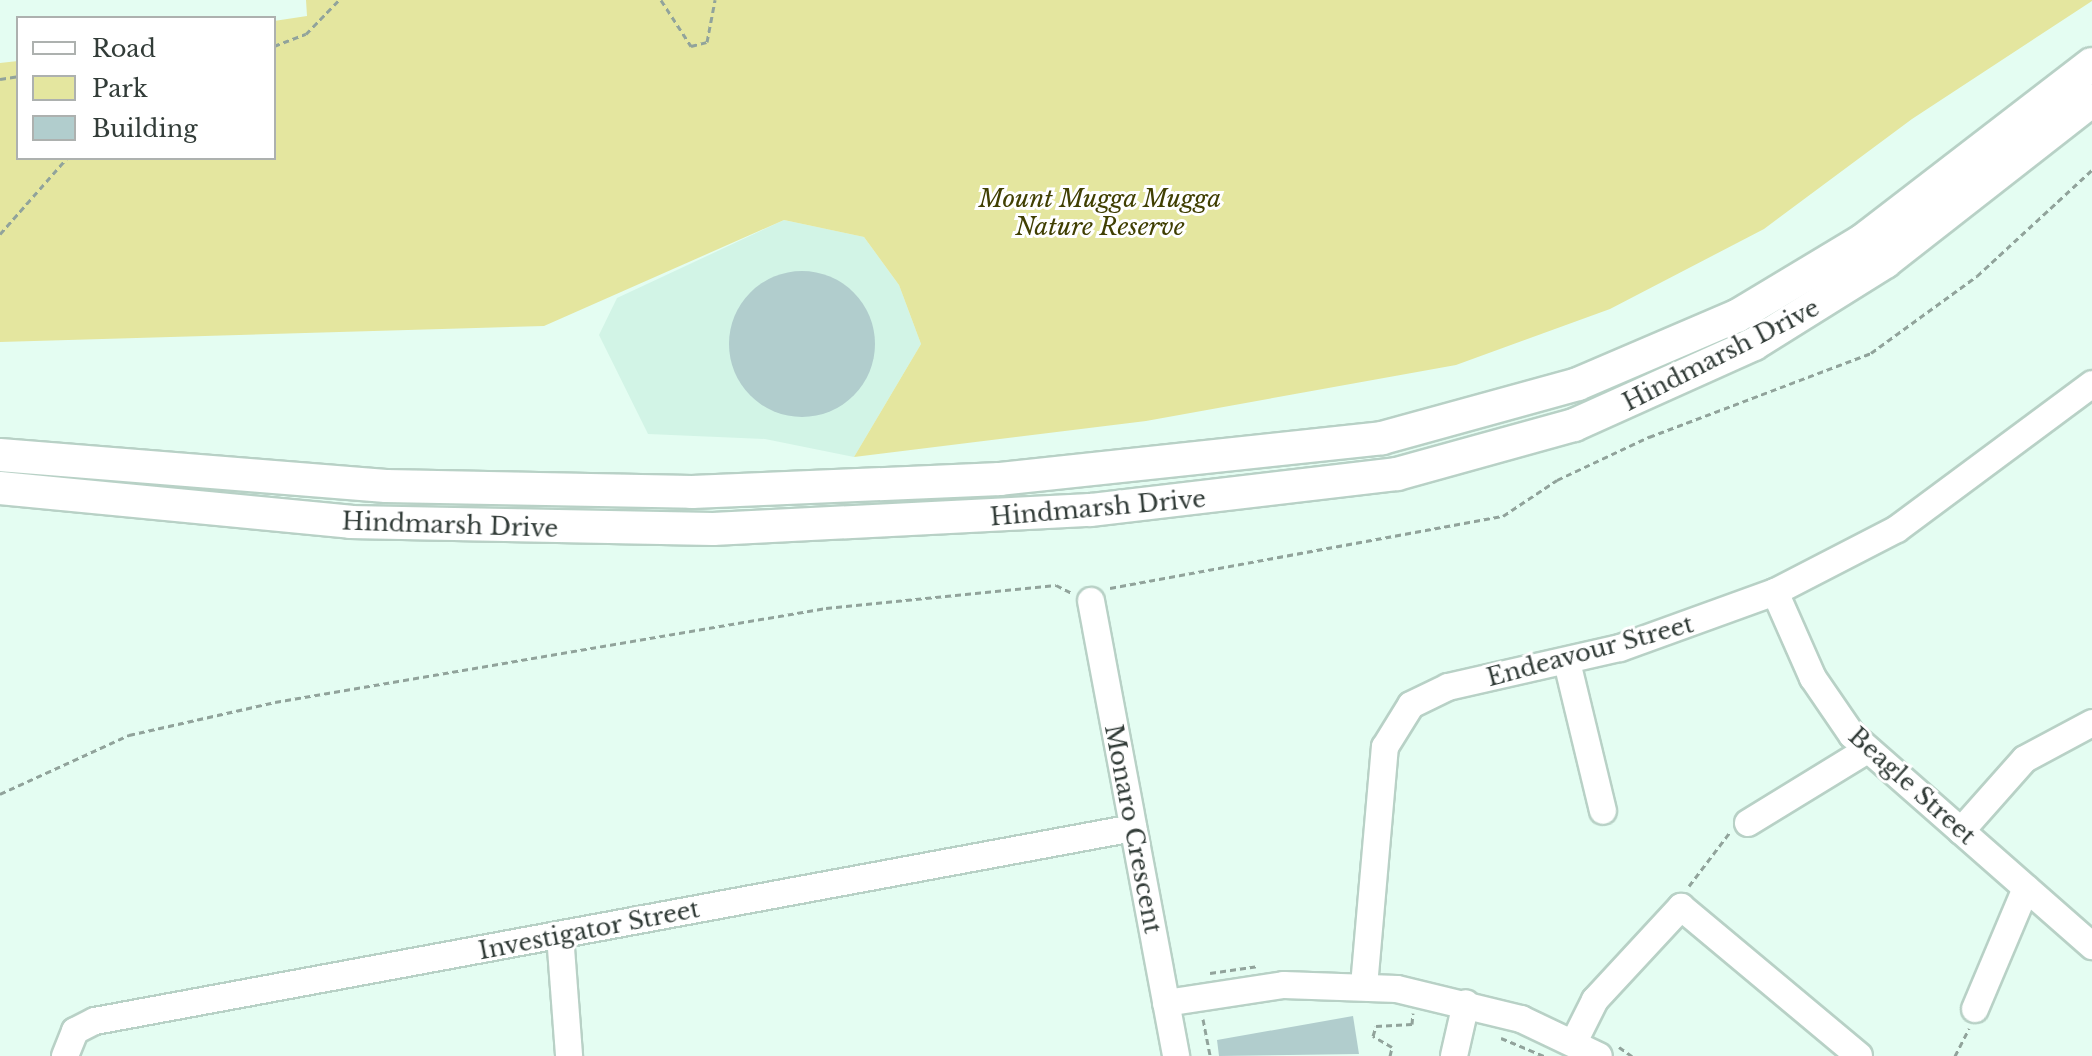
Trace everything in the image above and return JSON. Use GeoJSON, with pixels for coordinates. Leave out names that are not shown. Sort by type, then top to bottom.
{"type":"FeatureCollection","features":[{"type":"Feature","properties":{"kind":"main road","name":"Hindmarsh Drive"},"geometry":{"type":"LineString","coordinates":[[0,455],[355,485],[692,492],[1000,479],[1382,438],[1566,388],[1737,316],[1862,241],[2092,64]]}},
{"type":"Feature","properties":{"kind":"main road","name":"Hindmarsh Drive"},"geometry":{"type":"LineString","coordinates":[[0,488],[350,522],[698,529],[1091,510],[1397,474],[1574,425],[1754,344],[1885,262],[2092,100]]}},
{"type":"Feature","properties":{"kind":"street","name":"Endeavour Street"},"geometry":{"type":"LineString","coordinates":[[1364,986],[1384,754],[1397,720],[1437,690],[1567,662],[1775,592],[1928,508],[2092,384]]}},
{"type":"Feature","properties":{"kind":"street","name":"Beagle Street"},"geometry":{"type":"LineString","coordinates":[[1775,592],[1823,696],[1867,750],[2092,946]]}},
{"type":"Feature","properties":{"kind":"street","name":"Monaro Crescent"},"geometry":{"type":"LineString","coordinates":[[1091,601],[1176,1056]]}},
{"type":"Feature","properties":{"kind":"street"},"geometry":{"type":"LineString","coordinates":[[1567,662],[1603,811]]}},
{"type":"Feature","properties":{"kind":"street"},"geometry":{"type":"LineString","coordinates":[[1961,831],[2025,759],[2092,723]]}},
{"type":"Feature","properties":{"kind":"street"},"geometry":{"type":"LineString","coordinates":[[1748,823],[1867,750]]}},
{"type":"Feature","properties":{"kind":"street","name":"Investigator Street"},"geometry":{"type":"LineString","coordinates":[[65,1056],[75,1031],[95,1021],[1133,828]]}},
{"type":"Feature","properties":{"kind":"street"},"geometry":{"type":"LineString","coordinates":[[1975,1009],[2026,888]]}},
{"type":"Feature","properties":{"kind":"street"},"geometry":{"type":"LineString","coordinates":[[1166,1003],[1244,988],[1364,986],[1584,1050],[1595,1000],[1681,907],[1859,1056]]}},
{"type":"Feature","properties":{"kind":"street"},"geometry":{"type":"LineString","coordinates":[[560,935],[569,1056]]}},
{"type":"Feature","properties":{"kind":"street"},"geometry":{"type":"LineString","coordinates":[[1454,1056],[1463,1014]]}},
{"type":"Feature","properties":{"kind":"path"},"geometry":{"type":"LineString","coordinates":[[276,45],[306,34],[339,0]]}},
{"type":"Feature","properties":{"kind":"path"},"geometry":{"type":"LineString","coordinates":[[661,0],[691,46],[707,42],[715,0]]}},
{"type":"Feature","properties":{"kind":"path"},"geometry":{"type":"LineString","coordinates":[[0,234],[65,160]]}},
{"type":"Feature","properties":{"kind":"path"},"geometry":{"type":"LineString","coordinates":[[0,794],[129,735],[510,659],[826,608],[1056,585],[1091,601],[1106,589],[1503,516],[1623,448],[1871,353],[1977,276],[2092,170]]}},
{"type":"Feature","properties":{"kind":"path"},"geometry":{"type":"LineString","coordinates":[[1955,1056],[1975,1009]]}},
{"type":"Feature","properties":{"kind":"path"},"geometry":{"type":"LineString","coordinates":[[1202,1014],[1216,1012]]}},
{"type":"Feature","properties":{"kind":"path"},"geometry":{"type":"LineString","coordinates":[[1406,1012],[1425,1016]]}},
{"type":"Feature","properties":{"kind":"path"},"geometry":{"type":"LineString","coordinates":[[1390,1056],[1392,1047],[1373,1036],[1376,1026],[1412,1024],[1413,1013]]}},
{"type":"Feature","properties":{"kind":"path"},"geometry":{"type":"LineString","coordinates":[[1463,1014],[1544,1056]]}},
{"type":"Feature","properties":{"kind":"shaded area"},"geometry":{"type":"Polygon","coordinates":[[[784,220],[864,237],[899,285],[921,344],[854,457],[765,439],[648,434],[599,335],[617,298],[784,220]]]}},
{"type":"Feature","properties":{"kind":"green space","name":"Mount Mugga Mugga Nature Reserve"},"geometry":{"type":"Polygon","coordinates":[[[306,0],[2092,0],[1912,119],[1764,229],[1610,309],[1456,365],[1146,421],[854,457],[921,344],[899,285],[864,237],[784,220],[544,326],[0,342],[0,63],[16,61],[16,160],[276,160],[276,21],[307,16],[306,0]]]}},
{"type":"Feature","properties":{"kind":"building"},"geometry":{"type":"Polygon","coordinates":[[[802,271],[830,276],[854,292],[870,316],[875,344],[870,372],[854,396],[830,412],[802,417],[774,412],[750,396],[734,372],[729,344],[734,316],[750,292],[774,276],[802,271]]]}},
{"type":"Feature","properties":{"kind":"building"},"geometry":{"type":"Polygon","coordinates":[[[1353,1016],[1359,1054],[1219,1056],[1217,1040],[1353,1016]]]}}]}
